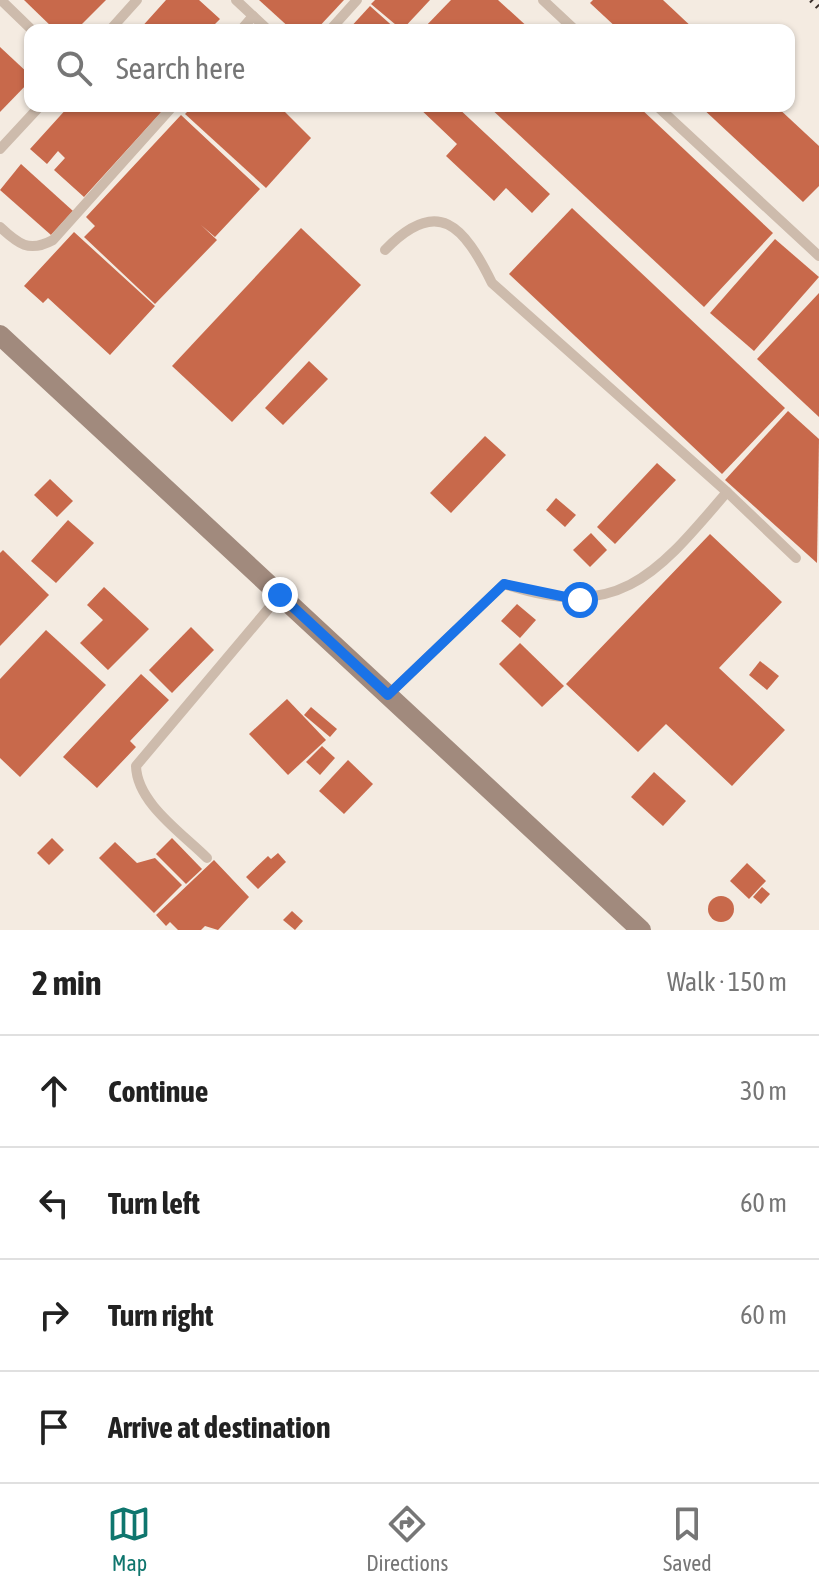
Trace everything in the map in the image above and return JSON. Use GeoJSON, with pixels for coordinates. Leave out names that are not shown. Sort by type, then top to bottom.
{"type":"FeatureCollection","features":[{"type":"Feature","properties":{"kind":"street"},"geometry":{"type":"LineString","coordinates":[[0,335],[641,930]]}},
{"type":"Feature","properties":{"kind":"lane"},"geometry":{"type":"LineString","coordinates":[[1,0],[26,24]]}},
{"type":"Feature","properties":{"kind":"lane"},"geometry":{"type":"LineString","coordinates":[[115,24],[137,0]]}},
{"type":"Feature","properties":{"kind":"lane"},"geometry":{"type":"LineString","coordinates":[[236,0],[262,24]]}},
{"type":"Feature","properties":{"kind":"lane"},"geometry":{"type":"LineString","coordinates":[[335,24],[357,0]]}},
{"type":"Feature","properties":{"kind":"lane"},"geometry":{"type":"LineString","coordinates":[[543,0],[569,24]]}},
{"type":"Feature","properties":{"kind":"lane"},"geometry":{"type":"LineString","coordinates":[[246,24],[253,16]]}},
{"type":"Feature","properties":{"kind":"lane"},"geometry":{"type":"LineString","coordinates":[[0,149],[34,112]]}},
{"type":"Feature","properties":{"kind":"lane"},"geometry":{"type":"LineString","coordinates":[[0,227],[25,247],[38,248],[53,240],[168,112]]}},
{"type":"Feature","properties":{"kind":"lane"},"geometry":{"type":"LineString","coordinates":[[663,112],[819,256]]}},
{"type":"Feature","properties":{"kind":"lane"},"geometry":{"type":"LineString","coordinates":[[385,250],[404,230],[424,221],[443,220],[458,230],[475,250],[492,283],[727,492],[796,558]]}},
{"type":"Feature","properties":{"kind":"lane"},"geometry":{"type":"LineString","coordinates":[[388,695],[504,584],[580,600],[625,589],[658,569],[727,492]]}},
{"type":"Feature","properties":{"kind":"lane"},"geometry":{"type":"LineString","coordinates":[[207,858],[146,797],[136,781],[136,766],[280,595]]}},
{"type":"Feature","properties":{"kind":"building"},"geometry":{"type":"Polygon","coordinates":[[[24,0],[106,0],[82,24],[49,24],[24,0]]]}},
{"type":"Feature","properties":{"kind":"building"},"geometry":{"type":"Polygon","coordinates":[[[166,0],[199,0],[220,19],[215,24],[144,24],[166,0]]]}},
{"type":"Feature","properties":{"kind":"building"},"geometry":{"type":"Polygon","coordinates":[[[259,0],[344,0],[322,24],[285,24],[259,0]]]}},
{"type":"Feature","properties":{"kind":"building"},"geometry":{"type":"Polygon","coordinates":[[[375,0],[430,0],[408,24],[395,24],[371,4],[375,0]]]}},
{"type":"Feature","properties":{"kind":"building"},"geometry":{"type":"Polygon","coordinates":[[[451,0],[498,0],[524,24],[428,24],[451,0]]]}},
{"type":"Feature","properties":{"kind":"building"},"geometry":{"type":"Polygon","coordinates":[[[593,0],[663,0],[689,24],[613,24],[590,3],[593,0]]]}},
{"type":"Feature","properties":{"kind":"building"},"geometry":{"type":"Polygon","coordinates":[[[370,6],[390,24],[354,24],[370,6]]]}},
{"type":"Feature","properties":{"kind":"building"},"geometry":{"type":"Polygon","coordinates":[[[0,47],[24,69],[24,87],[0,112],[0,47]]]}},
{"type":"Feature","properties":{"kind":"building"},"geometry":{"type":"Polygon","coordinates":[[[64,112],[162,112],[84,197],[54,170],[65,158],[58,151],[47,164],[30,149],[64,112]]]}},
{"type":"Feature","properties":{"kind":"building"},"geometry":{"type":"Polygon","coordinates":[[[285,112],[311,138],[266,188],[185,114],[285,112]]]}},
{"type":"Feature","properties":{"kind":"building"},"geometry":{"type":"Polygon","coordinates":[[[423,112],[462,112],[550,194],[532,213],[506,188],[494,201],[446,156],[457,144],[423,112]]]}},
{"type":"Feature","properties":{"kind":"building"},"geometry":{"type":"Polygon","coordinates":[[[494,112],[644,112],[773,233],[704,307],[494,112]]]}},
{"type":"Feature","properties":{"kind":"building"},"geometry":{"type":"Polygon","coordinates":[[[706,112],[782,112],[819,146],[819,186],[803,202],[706,112]]]}},
{"type":"Feature","properties":{"kind":"building"},"geometry":{"type":"Polygon","coordinates":[[[181,115],[260,189],[215,237],[201,225],[217,240],[155,304],[84,237],[95,226],[86,217],[181,115]]]}},
{"type":"Feature","properties":{"kind":"building"},"geometry":{"type":"Polygon","coordinates":[[[21,164],[73,211],[51,235],[0,190],[21,164]]]}},
{"type":"Feature","properties":{"kind":"building"},"geometry":{"type":"Polygon","coordinates":[[[572,208],[785,408],[722,474],[509,274],[572,208]]]}},
{"type":"Feature","properties":{"kind":"building"},"geometry":{"type":"Polygon","coordinates":[[[301,228],[361,285],[232,422],[172,366],[301,228]]]}},
{"type":"Feature","properties":{"kind":"building"},"geometry":{"type":"Polygon","coordinates":[[[74,232],[155,306],[110,355],[48,298],[43,303],[24,286],[74,232]]]}},
{"type":"Feature","properties":{"kind":"building"},"geometry":{"type":"Polygon","coordinates":[[[775,239],[819,277],[754,351],[710,313],[775,239]]]}},
{"type":"Feature","properties":{"kind":"building"},"geometry":{"type":"Polygon","coordinates":[[[819,293],[819,417],[757,359],[819,293]]]}},
{"type":"Feature","properties":{"kind":"building"},"geometry":{"type":"Polygon","coordinates":[[[309,361],[328,379],[283,425],[265,408],[309,361]]]}},
{"type":"Feature","properties":{"kind":"building"},"geometry":{"type":"Polygon","coordinates":[[[788,411],[819,439],[817,563],[725,480],[788,411]]]}},
{"type":"Feature","properties":{"kind":"building"},"geometry":{"type":"Polygon","coordinates":[[[485,436],[506,455],[451,513],[430,493],[485,436]]]}},
{"type":"Feature","properties":{"kind":"building"},"geometry":{"type":"Polygon","coordinates":[[[657,463],[676,480],[615,544],[597,527],[657,463]]]}},
{"type":"Feature","properties":{"kind":"building"},"geometry":{"type":"Polygon","coordinates":[[[50,479],[73,501],[57,517],[34,495],[50,479]]]}},
{"type":"Feature","properties":{"kind":"building"},"geometry":{"type":"Polygon","coordinates":[[[556,498],[576,515],[565,527],[546,510],[556,498]]]}},
{"type":"Feature","properties":{"kind":"building"},"geometry":{"type":"Polygon","coordinates":[[[68,520],[94,543],[56,583],[31,561],[68,520]]]}},
{"type":"Feature","properties":{"kind":"building"},"geometry":{"type":"Polygon","coordinates":[[[591,533],[607,550],[590,567],[573,550],[591,533]]]}},
{"type":"Feature","properties":{"kind":"building"},"geometry":{"type":"Polygon","coordinates":[[[710,534],[782,602],[719,668],[785,730],[732,786],[666,724],[638,752],[566,684],[710,534]]]}},
{"type":"Feature","properties":{"kind":"building"},"geometry":{"type":"Polygon","coordinates":[[[3,550],[49,595],[0,646],[0,553],[3,550]]]}},
{"type":"Feature","properties":{"kind":"building"},"geometry":{"type":"Polygon","coordinates":[[[104,587],[149,629],[108,670],[80,643],[103,620],[87,605],[104,587]]]}},
{"type":"Feature","properties":{"kind":"building"},"geometry":{"type":"Polygon","coordinates":[[[517,604],[536,620],[520,638],[501,621],[517,604]]]}},
{"type":"Feature","properties":{"kind":"building"},"geometry":{"type":"Polygon","coordinates":[[[191,627],[214,650],[172,693],[149,670],[191,627]]]}},
{"type":"Feature","properties":{"kind":"building"},"geometry":{"type":"Polygon","coordinates":[[[46,630],[106,685],[20,777],[0,758],[0,679],[46,630]]]}},
{"type":"Feature","properties":{"kind":"building"},"geometry":{"type":"Polygon","coordinates":[[[520,643],[564,686],[542,707],[499,664],[520,643]]]}},
{"type":"Feature","properties":{"kind":"building"},"geometry":{"type":"Polygon","coordinates":[[[760,661],[779,676],[767,690],[749,675],[760,661]]]}},
{"type":"Feature","properties":{"kind":"building"},"geometry":{"type":"Polygon","coordinates":[[[141,674],[169,700],[130,741],[136,747],[97,788],[63,757],[141,674]]]}},
{"type":"Feature","properties":{"kind":"building"},"geometry":{"type":"Polygon","coordinates":[[[287,699],[326,740],[288,775],[249,734],[287,699]]]}},
{"type":"Feature","properties":{"kind":"building"},"geometry":{"type":"Polygon","coordinates":[[[311,707],[337,729],[330,737],[304,715],[311,707]]]}},
{"type":"Feature","properties":{"kind":"building"},"geometry":{"type":"Polygon","coordinates":[[[322,746],[335,758],[320,775],[306,762],[322,746]]]}},
{"type":"Feature","properties":{"kind":"building"},"geometry":{"type":"Polygon","coordinates":[[[348,760],[373,784],[344,814],[319,791],[348,760]]]}},
{"type":"Feature","properties":{"kind":"building"},"geometry":{"type":"Polygon","coordinates":[[[654,772],[686,801],[663,826],[631,797],[654,772]]]}},
{"type":"Feature","properties":{"kind":"building"},"geometry":{"type":"Polygon","coordinates":[[[52,838],[64,850],[49,865],[37,853],[52,838]]]}},
{"type":"Feature","properties":{"kind":"building"},"geometry":{"type":"Polygon","coordinates":[[[172,838],[202,869],[186,884],[156,854],[172,838]]]}},
{"type":"Feature","properties":{"kind":"building"},"geometry":{"type":"Polygon","coordinates":[[[115,842],[137,863],[155,858],[182,885],[154,913],[99,858],[115,842]]]}},
{"type":"Feature","properties":{"kind":"building"},"geometry":{"type":"Polygon","coordinates":[[[278,853],[286,862],[258,889],[246,877],[268,856],[271,859],[278,853]]]}},
{"type":"Feature","properties":{"kind":"building"},"geometry":{"type":"Polygon","coordinates":[[[214,860],[249,897],[218,930],[205,926],[201,930],[178,930],[170,922],[166,926],[156,915],[214,860]]]}},
{"type":"Feature","properties":{"kind":"building"},"geometry":{"type":"Polygon","coordinates":[[[747,863],[766,881],[749,899],[730,881],[747,863]]]}},
{"type":"Feature","properties":{"kind":"building"},"geometry":{"type":"Polygon","coordinates":[[[762,887],[770,894],[761,904],[753,897],[762,887]]]}},
{"type":"Feature","properties":{"kind":"building"},"geometry":{"type":"Polygon","coordinates":[[[721,896],[730,900],[734,909],[730,918],[721,922],[712,918],[708,909],[712,900],[721,896]]]}},
{"type":"Feature","properties":{"kind":"building"},"geometry":{"type":"Polygon","coordinates":[[[292,911],[303,921],[295,930],[283,920],[292,911]]]}},
{"type":"Feature","properties":{"kind":"railway"},"geometry":{"type":"LineString","coordinates":[[811,0],[819,8]]}},
{"type":"Feature","properties":{"kind":"route"},"geometry":{"type":"LineString","coordinates":[[280,595],[388,695],[504,584],[580,600]]}}]}
